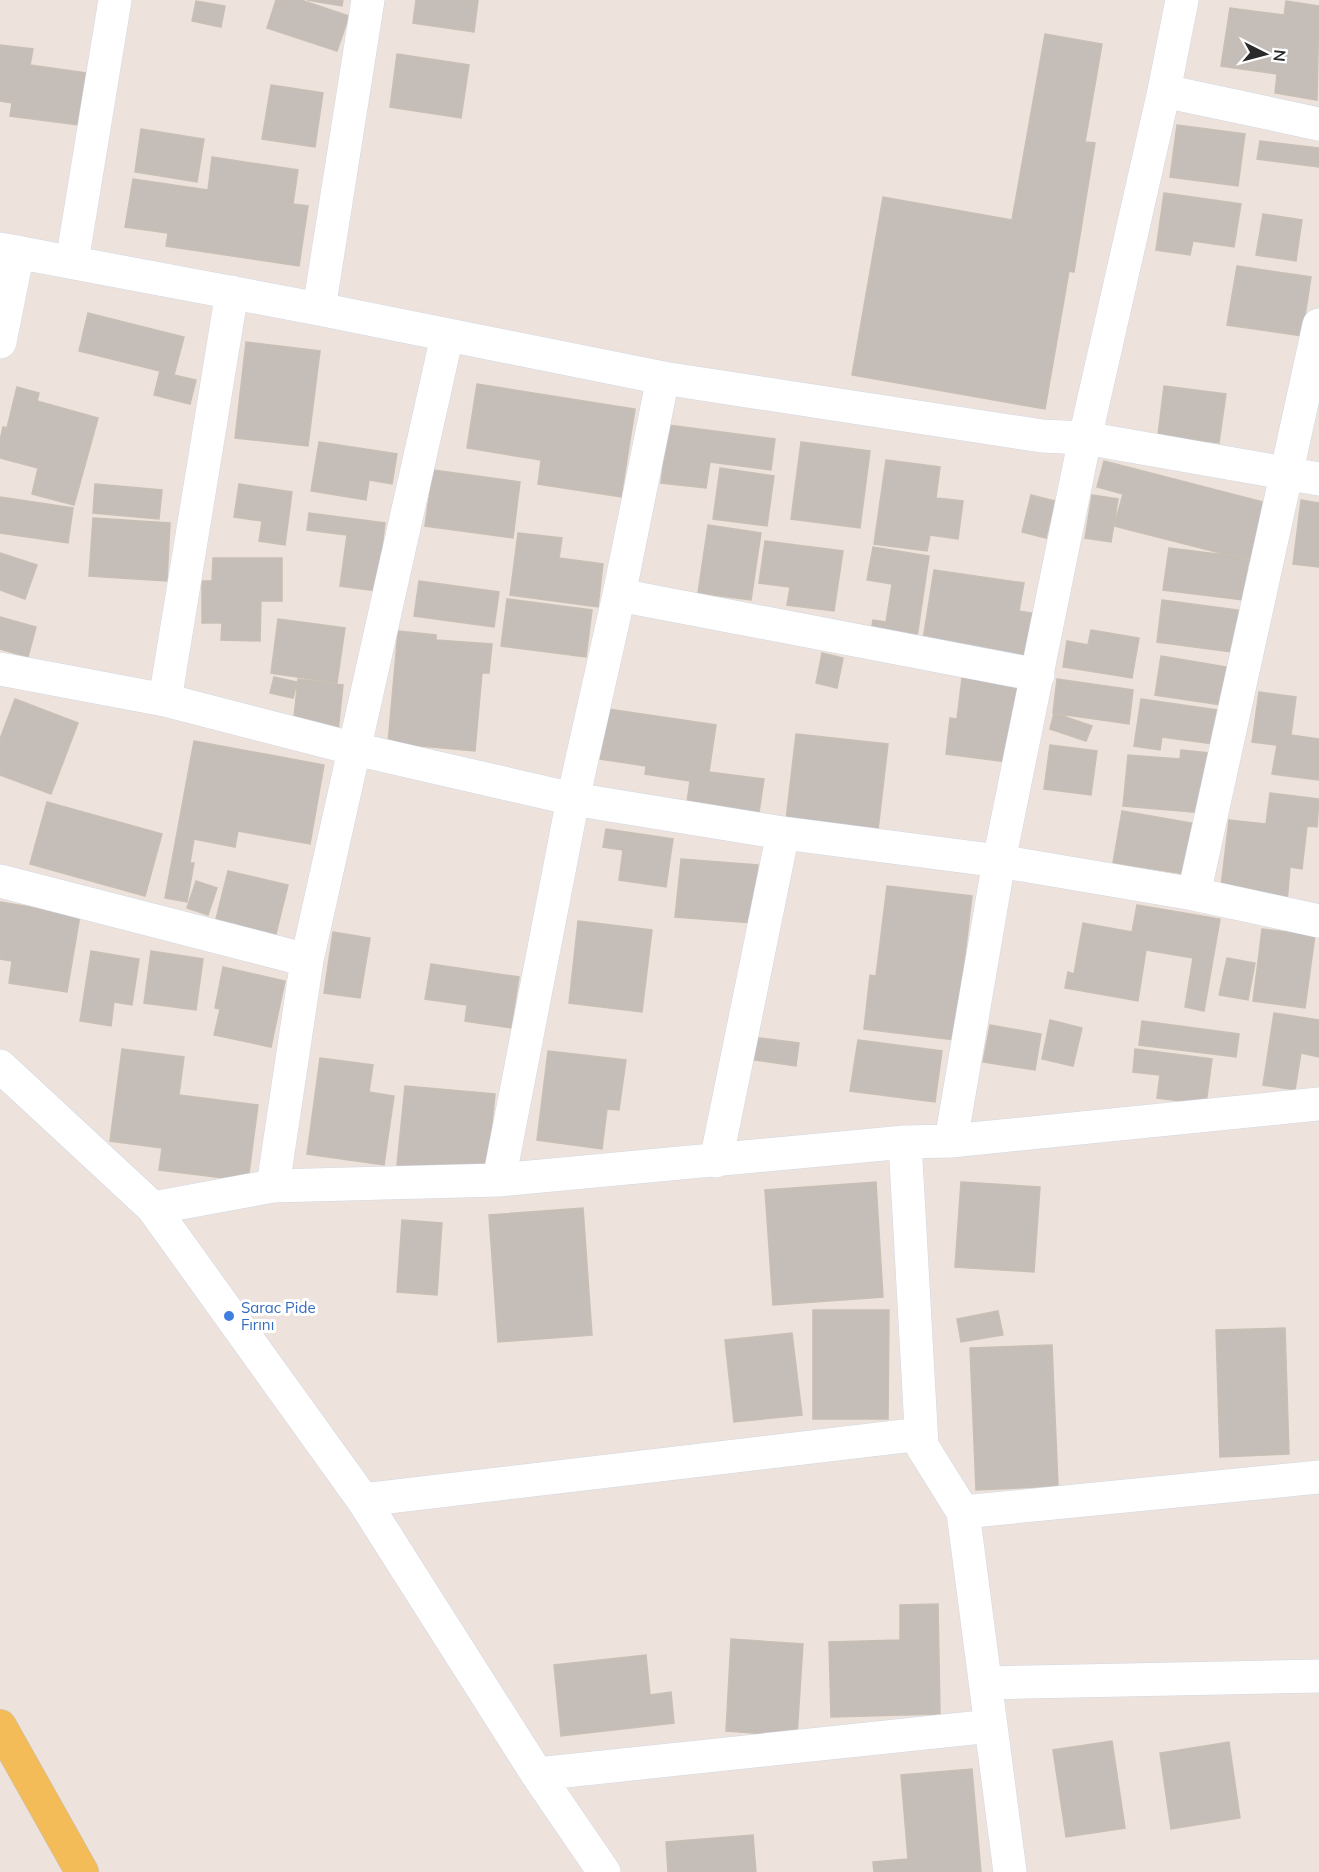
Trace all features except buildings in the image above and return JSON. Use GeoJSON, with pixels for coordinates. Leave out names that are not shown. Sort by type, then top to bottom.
{"type":"FeatureCollection","features":[{"type":"Feature","properties":{"kind":"main road"},"geometry":{"type":"LineString","coordinates":[[0,1726],[82,1872]]}},
{"type":"Feature","properties":{"kind":"street"},"geometry":{"type":"LineString","coordinates":[[72,262],[115,0]]}},
{"type":"Feature","properties":{"kind":"street"},"geometry":{"type":"LineString","coordinates":[[319,309],[368,0]]}},
{"type":"Feature","properties":{"kind":"street"},"geometry":{"type":"LineString","coordinates":[[951,1141],[999,861],[1085,438],[1164,91],[1182,0]]}},
{"type":"Feature","properties":{"kind":"street"},"geometry":{"type":"LineString","coordinates":[[1164,91],[1319,124]]}},
{"type":"Feature","properties":{"kind":"street"},"geometry":{"type":"LineString","coordinates":[[0,342],[9,250],[663,378],[1042,436],[1085,438],[1319,479]]}},
{"type":"Feature","properties":{"kind":"street"},"geometry":{"type":"LineString","coordinates":[[165,700],[232,292]]}},
{"type":"Feature","properties":{"kind":"street"},"geometry":{"type":"LineString","coordinates":[[1194,894],[1319,325]]}},
{"type":"Feature","properties":{"kind":"street"},"geometry":{"type":"LineString","coordinates":[[273,1186],[307,960],[447,336]]}},
{"type":"Feature","properties":{"kind":"street"},"geometry":{"type":"LineString","coordinates":[[499,1180],[573,799],[619,595],[663,378]]}},
{"type":"Feature","properties":{"kind":"street"},"geometry":{"type":"LineString","coordinates":[[619,595],[1038,675]]}},
{"type":"Feature","properties":{"kind":"street"},"geometry":{"type":"LineString","coordinates":[[0,669],[165,700],[355,750],[573,799],[783,833],[999,861],[1194,894],[1319,921]]}},
{"type":"Feature","properties":{"kind":"street"},"geometry":{"type":"LineString","coordinates":[[716,1161],[783,833]]}},
{"type":"Feature","properties":{"kind":"street"},"geometry":{"type":"LineString","coordinates":[[0,881],[307,960]]}},
{"type":"Feature","properties":{"kind":"street"},"geometry":{"type":"LineString","coordinates":[[0,1066],[153,1208],[363,1500],[537,1774],[604,1872]]}},
{"type":"Feature","properties":{"kind":"street"},"geometry":{"type":"LineString","coordinates":[[153,1208],[273,1186],[499,1180],[905,1142],[951,1141],[1319,1104]]}},
{"type":"Feature","properties":{"kind":"street"},"geometry":{"type":"LineString","coordinates":[[905,1142],[922,1446],[963,1512],[1010,1872]]}},
{"type":"Feature","properties":{"kind":"street"},"geometry":{"type":"LineString","coordinates":[[363,1500],[921,1434]]}},
{"type":"Feature","properties":{"kind":"street"},"geometry":{"type":"LineString","coordinates":[[963,1512],[1319,1477]]}},
{"type":"Feature","properties":{"kind":"street"},"geometry":{"type":"LineString","coordinates":[[986,1683],[1319,1676]]}},
{"type":"Feature","properties":{"kind":"street"},"geometry":{"type":"LineString","coordinates":[[537,1774],[991,1726]]}},
{"type":"Feature","properties":{"kind":"place","name":"Sarac Pide Fırını"},"geometry":{"type":"Point","coordinates":[229,1316]}}]}
